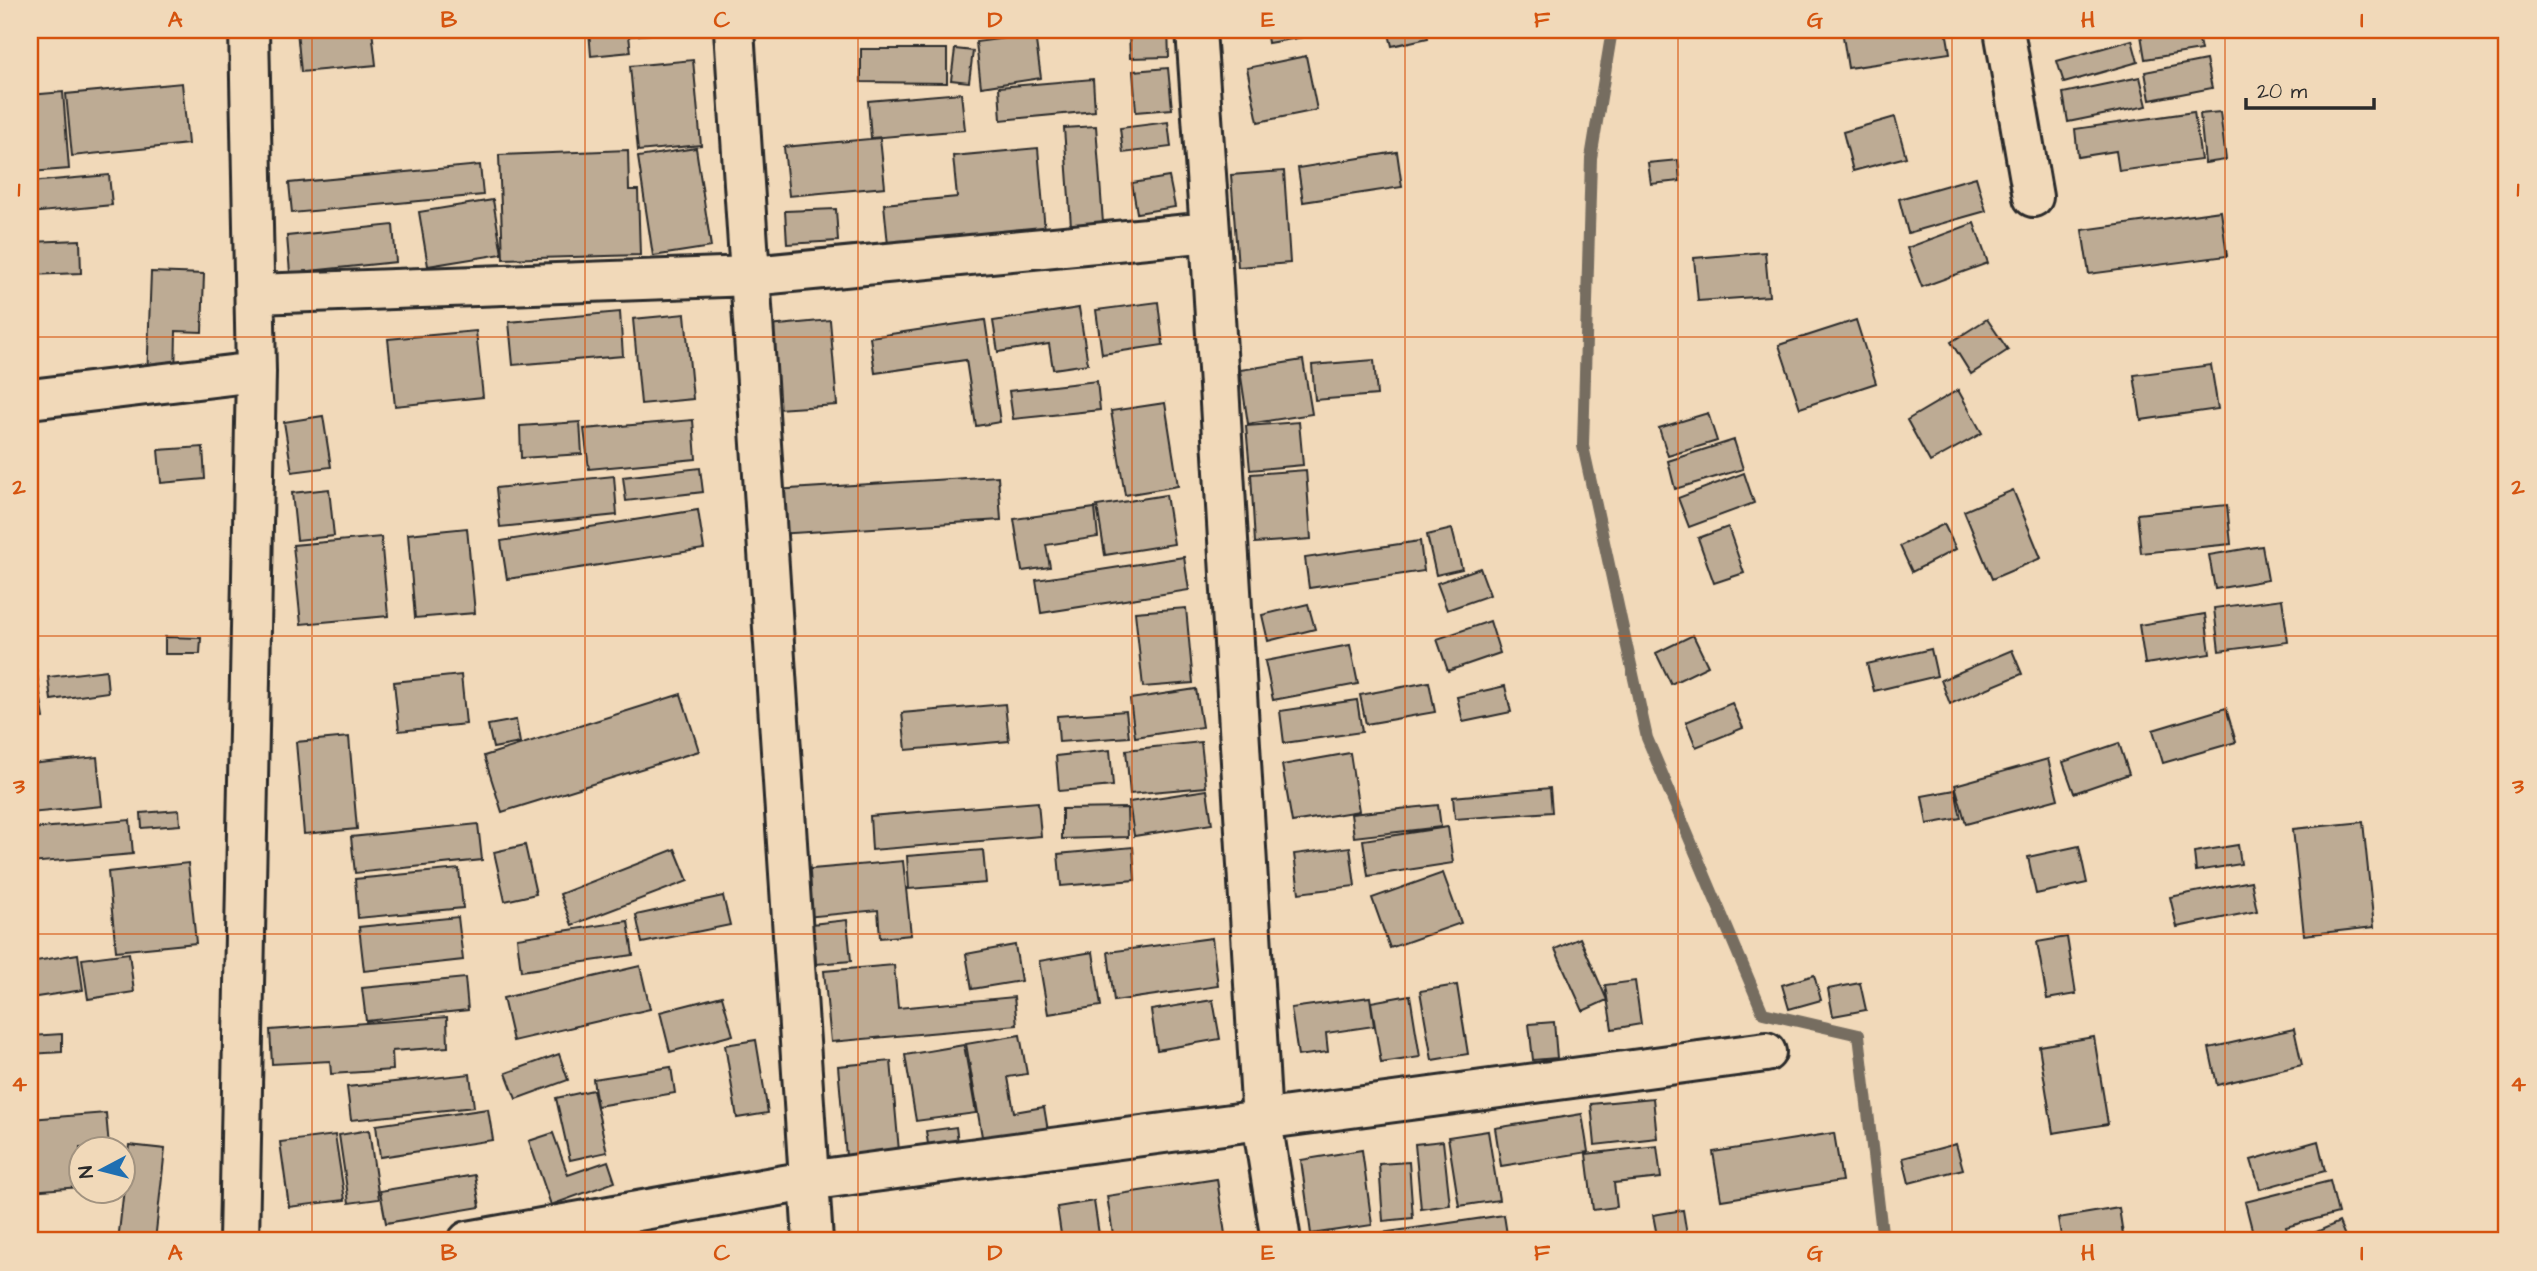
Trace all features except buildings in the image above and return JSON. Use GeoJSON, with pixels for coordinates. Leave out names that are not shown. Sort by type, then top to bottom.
{"type":"FeatureCollection","features":[{"type":"Feature","properties":{"kind":"street"},"geometry":{"type":"LineString","coordinates":[[240,1241],[256,372],[249,30]]}},
{"type":"Feature","properties":{"kind":"street"},"geometry":{"type":"LineString","coordinates":[[734,30],[813,1241]]}},
{"type":"Feature","properties":{"kind":"street"},"geometry":{"type":"LineString","coordinates":[[1196,30],[1262,1121],[1281,1241]]}},
{"type":"Feature","properties":{"kind":"street"},"geometry":{"type":"LineString","coordinates":[[2004,30],[2033,197]]}},
{"type":"Feature","properties":{"kind":"street"},"geometry":{"type":"LineString","coordinates":[[256,294],[751,276],[1210,232]]}},
{"type":"Feature","properties":{"kind":"street"},"geometry":{"type":"LineString","coordinates":[[30,399],[256,372]]}},
{"type":"Feature","properties":{"kind":"street"},"geometry":{"type":"LineString","coordinates":[[468,1241],[807,1181],[1766,1052]]}},
{"type":"Feature","properties":{"kind":"waterway"},"geometry":{"type":"LineString","coordinates":[[1612,30],[1591,158],[1583,446],[1647,738],[1763,1013],[1859,1035],[1883,1241]]}}]}
